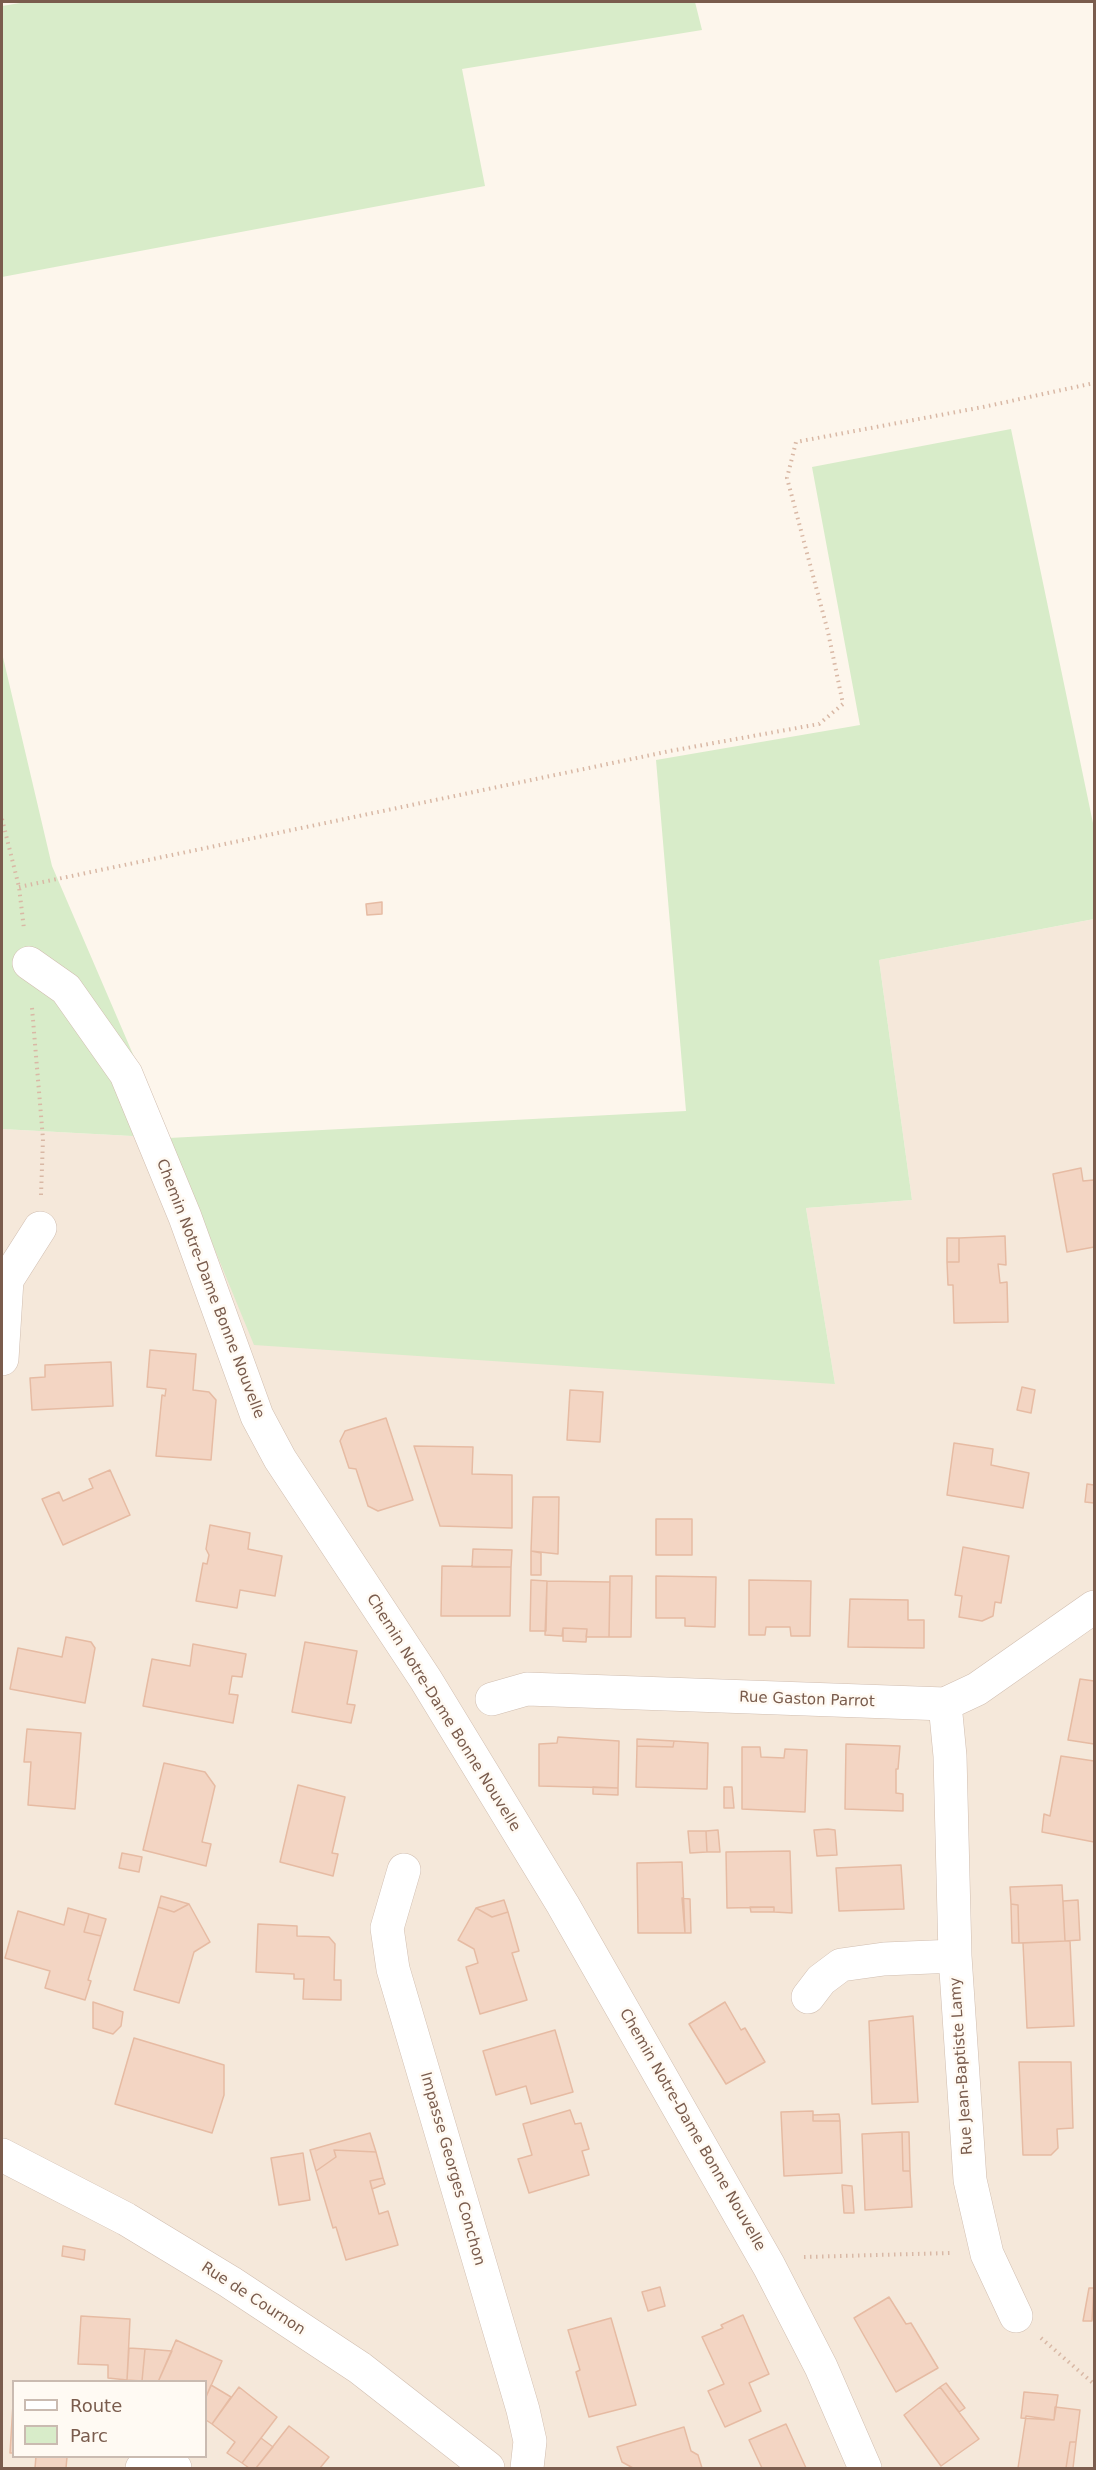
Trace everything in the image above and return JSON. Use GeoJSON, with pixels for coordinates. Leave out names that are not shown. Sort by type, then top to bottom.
{"type":"FeatureCollection","features":[{"type":"Feature","properties":{"kind":"street","name":"Chemin Notre-Dame Bonne Nouvelle"},"geometry":{"type":"LineString","coordinates":[[28,963],[66,989],[126,1074],[185,1217],[257,1416],[280,1459],[426,1680],[544,1874],[770,2266],[821,2367],[865,2469]]}},
{"type":"Feature","properties":{"kind":"street"},"geometry":{"type":"LineString","coordinates":[[2,1359],[7,1280],[40,1228]]}},
{"type":"Feature","properties":{"kind":"street","name":"Rue Gaston Parrot"},"geometry":{"type":"LineString","coordinates":[[492,1699],[527,1689],[945,1704],[977,1689],[1095,1607]]}},
{"type":"Feature","properties":{"kind":"street","name":"Rue Jean-Baptiste Lamy"},"geometry":{"type":"LineString","coordinates":[[945,1704],[950,1756],[955,1956],[970,2181],[987,2254],[1016,2316]]}},
{"type":"Feature","properties":{"kind":"street","name":"Impasse Georges Conchon"},"geometry":{"type":"LineString","coordinates":[[404,1870],[387,1928],[393,1969],[523,2410],[530,2441],[527,2469]]}},
{"type":"Feature","properties":{"kind":"street"},"geometry":{"type":"LineString","coordinates":[[808,1997],[821,1980],[841,1965],[884,1959],[955,1956]]}},
{"type":"Feature","properties":{"kind":"street","name":"Rue de Cournon"},"geometry":{"type":"LineString","coordinates":[[2,2155],[126,2219],[230,2282],[360,2368],[466,2462]]}},
{"type":"Feature","properties":{"kind":"street"},"geometry":{"type":"LineString","coordinates":[[142,2469],[154,2463],[169,2465],[175,2469]]}},
{"type":"Feature","properties":{"kind":"path"},"geometry":{"type":"LineString","coordinates":[[19,887],[670,751],[819,724],[843,704],[828,632],[787,478],[796,442],[1095,383]]}},
{"type":"Feature","properties":{"kind":"path"},"geometry":{"type":"LineString","coordinates":[[2,819],[19,887],[28,963],[43,1139],[40,1228]]}},
{"type":"Feature","properties":{"kind":"path"},"geometry":{"type":"LineString","coordinates":[[770,2266],[794,2257],[987,2254]]}},
{"type":"Feature","properties":{"kind":"path"},"geometry":{"type":"LineString","coordinates":[[1016,2316],[1095,2384]]}},
{"type":"Feature","properties":{"kind":"shaded area"},"geometry":{"type":"Polygon","coordinates":[[[1094,919],[1094,2468],[2,2468],[2,1129],[169,1138],[835,1384],[806,1208],[912,1200],[879,960],[1094,919]]]}},
{"type":"Feature","properties":{"kind":"green space"},"geometry":{"type":"Polygon","coordinates":[[[26,2],[695,2],[702,30],[462,69],[485,186],[2,277],[2,6],[26,2]]]}},
{"type":"Feature","properties":{"kind":"green space"},"geometry":{"type":"Polygon","coordinates":[[[1011,429],[1094,828],[1094,919],[879,960],[912,1200],[806,1208],[835,1384],[254,1345],[169,1138],[686,1111],[656,760],[860,725],[812,467],[1011,429]]]}},
{"type":"Feature","properties":{"kind":"green space"},"geometry":{"type":"Polygon","coordinates":[[[2,653],[52,866],[169,1138],[2,1129],[2,653]]]}},
{"type":"Feature","properties":{"kind":"building"},"geometry":{"type":"Polygon","coordinates":[[[382,902],[382,914],[367,915],[366,904],[382,902]]]}},
{"type":"Feature","properties":{"kind":"building"},"geometry":{"type":"Polygon","coordinates":[[[1081,1168],[1083,1181],[1094,1180],[1094,1247],[1067,1252],[1053,1174],[1081,1168]]]}},
{"type":"Feature","properties":{"kind":"building"},"geometry":{"type":"Polygon","coordinates":[[[1005,1236],[1006,1265],[998,1264],[1000,1283],[1007,1282],[1008,1322],[954,1323],[953,1285],[948,1285],[947,1262],[959,1262],[959,1238],[1005,1236]]]}},
{"type":"Feature","properties":{"kind":"building"},"geometry":{"type":"Polygon","coordinates":[[[947,1238],[959,1238],[959,1262],[947,1262],[947,1238]]]}},
{"type":"Feature","properties":{"kind":"building"},"geometry":{"type":"Polygon","coordinates":[[[150,1350],[196,1354],[193,1390],[209,1392],[216,1400],[211,1460],[156,1456],[162,1395],[165,1396],[166,1389],[147,1387],[150,1350]]]}},
{"type":"Feature","properties":{"kind":"building"},"geometry":{"type":"Polygon","coordinates":[[[111,1362],[113,1406],[32,1410],[30,1378],[45,1377],[45,1365],[111,1362]]]}},
{"type":"Feature","properties":{"kind":"building"},"geometry":{"type":"Polygon","coordinates":[[[1022,1387],[1035,1390],[1031,1413],[1017,1410],[1022,1387]]]}},
{"type":"Feature","properties":{"kind":"building"},"geometry":{"type":"Polygon","coordinates":[[[570,1390],[603,1392],[600,1442],[567,1440],[570,1390]]]}},
{"type":"Feature","properties":{"kind":"building"},"geometry":{"type":"Polygon","coordinates":[[[386,1418],[413,1500],[378,1511],[368,1506],[356,1469],[349,1468],[340,1441],[345,1431],[386,1418]]]}},
{"type":"Feature","properties":{"kind":"building"},"geometry":{"type":"Polygon","coordinates":[[[954,1443],[993,1449],[991,1465],[1029,1473],[1023,1508],[947,1495],[954,1443]]]}},
{"type":"Feature","properties":{"kind":"building"},"geometry":{"type":"Polygon","coordinates":[[[414,1446],[473,1447],[472,1474],[512,1475],[512,1528],[440,1526],[414,1446]]]}},
{"type":"Feature","properties":{"kind":"building"},"geometry":{"type":"Polygon","coordinates":[[[110,1470],[130,1515],[63,1545],[42,1499],[59,1492],[63,1501],[93,1488],[89,1479],[110,1470]]]}},
{"type":"Feature","properties":{"kind":"building"},"geometry":{"type":"Polygon","coordinates":[[[1087,1484],[1094,1485],[1094,1503],[1085,1502],[1087,1484]]]}},
{"type":"Feature","properties":{"kind":"building"},"geometry":{"type":"Polygon","coordinates":[[[533,1497],[559,1497],[558,1554],[531,1551],[533,1497]]]}},
{"type":"Feature","properties":{"kind":"building"},"geometry":{"type":"Polygon","coordinates":[[[656,1519],[692,1519],[692,1555],[656,1555],[656,1519]]]}},
{"type":"Feature","properties":{"kind":"building"},"geometry":{"type":"Polygon","coordinates":[[[210,1525],[250,1533],[248,1549],[282,1556],[275,1596],[240,1590],[237,1608],[196,1601],[203,1563],[207,1564],[209,1555],[206,1549],[210,1525]]]}},
{"type":"Feature","properties":{"kind":"building"},"geometry":{"type":"Polygon","coordinates":[[[963,1547],[1009,1556],[1001,1603],[995,1602],[993,1616],[982,1621],[959,1617],[962,1596],[955,1595],[963,1547]]]}},
{"type":"Feature","properties":{"kind":"building"},"geometry":{"type":"Polygon","coordinates":[[[473,1549],[512,1550],[511,1567],[472,1567],[473,1549]]]}},
{"type":"Feature","properties":{"kind":"building"},"geometry":{"type":"Polygon","coordinates":[[[531,1551],[541,1553],[541,1575],[531,1575],[531,1551]]]}},
{"type":"Feature","properties":{"kind":"building"},"geometry":{"type":"Polygon","coordinates":[[[442,1566],[511,1567],[510,1616],[441,1616],[442,1566]]]}},
{"type":"Feature","properties":{"kind":"building"},"geometry":{"type":"Polygon","coordinates":[[[610,1576],[632,1576],[631,1637],[609,1637],[610,1576]]]}},
{"type":"Feature","properties":{"kind":"building"},"geometry":{"type":"Polygon","coordinates":[[[656,1576],[716,1577],[715,1627],[685,1626],[685,1618],[656,1618],[656,1576]]]}},
{"type":"Feature","properties":{"kind":"building"},"geometry":{"type":"Polygon","coordinates":[[[531,1580],[547,1581],[546,1631],[530,1631],[531,1580]]]}},
{"type":"Feature","properties":{"kind":"building"},"geometry":{"type":"Polygon","coordinates":[[[749,1580],[811,1581],[810,1636],[791,1636],[790,1627],[766,1627],[765,1635],[749,1635],[749,1580]]]}},
{"type":"Feature","properties":{"kind":"building"},"geometry":{"type":"Polygon","coordinates":[[[547,1581],[610,1582],[609,1637],[586,1637],[587,1629],[563,1628],[562,1636],[545,1635],[547,1581]]]}},
{"type":"Feature","properties":{"kind":"building"},"geometry":{"type":"Polygon","coordinates":[[[850,1599],[908,1600],[908,1620],[924,1620],[924,1648],[848,1647],[850,1599]]]}},
{"type":"Feature","properties":{"kind":"building"},"geometry":{"type":"Polygon","coordinates":[[[563,1628],[587,1629],[586,1642],[563,1641],[563,1628]]]}},
{"type":"Feature","properties":{"kind":"building"},"geometry":{"type":"Polygon","coordinates":[[[66,1637],[91,1642],[95,1648],[85,1703],[10,1689],[18,1648],[62,1657],[66,1637]]]}},
{"type":"Feature","properties":{"kind":"building"},"geometry":{"type":"Polygon","coordinates":[[[305,1642],[357,1651],[347,1704],[355,1705],[351,1723],[292,1712],[305,1642]]]}},
{"type":"Feature","properties":{"kind":"building"},"geometry":{"type":"Polygon","coordinates":[[[193,1644],[246,1654],[242,1677],[232,1676],[229,1694],[238,1695],[233,1723],[143,1706],[152,1659],[190,1666],[193,1644]]]}},
{"type":"Feature","properties":{"kind":"building"},"geometry":{"type":"Polygon","coordinates":[[[1080,1679],[1094,1681],[1094,1744],[1068,1740],[1080,1679]]]}},
{"type":"Feature","properties":{"kind":"building"},"geometry":{"type":"Polygon","coordinates":[[[27,1729],[81,1733],[75,1809],[28,1805],[31,1762],[24,1762],[27,1729]]]}},
{"type":"Feature","properties":{"kind":"building"},"geometry":{"type":"Polygon","coordinates":[[[558,1737],[619,1741],[618,1788],[539,1786],[539,1744],[557,1743],[558,1737]]]}},
{"type":"Feature","properties":{"kind":"building"},"geometry":{"type":"Polygon","coordinates":[[[637,1739],[674,1741],[673,1747],[637,1746],[637,1739]]]}},
{"type":"Feature","properties":{"kind":"building"},"geometry":{"type":"Polygon","coordinates":[[[674,1741],[708,1743],[707,1789],[636,1787],[637,1746],[673,1747],[674,1741]]]}},
{"type":"Feature","properties":{"kind":"building"},"geometry":{"type":"Polygon","coordinates":[[[846,1744],[900,1746],[898,1769],[896,1769],[896,1793],[903,1794],[903,1811],[845,1809],[846,1744]]]}},
{"type":"Feature","properties":{"kind":"building"},"geometry":{"type":"Polygon","coordinates":[[[742,1747],[760,1747],[761,1757],[784,1758],[785,1749],[807,1750],[805,1812],[742,1809],[742,1747]]]}},
{"type":"Feature","properties":{"kind":"building"},"geometry":{"type":"Polygon","coordinates":[[[1061,1756],[1094,1761],[1094,1842],[1042,1832],[1044,1814],[1050,1816],[1061,1756]]]}},
{"type":"Feature","properties":{"kind":"building"},"geometry":{"type":"Polygon","coordinates":[[[164,1763],[205,1772],[215,1786],[202,1842],[211,1844],[206,1866],[143,1850],[164,1763]]]}},
{"type":"Feature","properties":{"kind":"building"},"geometry":{"type":"Polygon","coordinates":[[[298,1785],[345,1797],[332,1853],[338,1854],[333,1876],[280,1862],[298,1785]]]}},
{"type":"Feature","properties":{"kind":"building"},"geometry":{"type":"Polygon","coordinates":[[[593,1787],[618,1788],[618,1795],[593,1794],[593,1787]]]}},
{"type":"Feature","properties":{"kind":"building"},"geometry":{"type":"Polygon","coordinates":[[[724,1787],[732,1787],[734,1808],[724,1808],[724,1787]]]}},
{"type":"Feature","properties":{"kind":"building"},"geometry":{"type":"Polygon","coordinates":[[[718,1830],[720,1852],[707,1852],[706,1831],[718,1830]]]}},
{"type":"Feature","properties":{"kind":"building"},"geometry":{"type":"Polygon","coordinates":[[[814,1830],[835,1830],[837,1855],[817,1856],[814,1830]]]}},
{"type":"Feature","properties":{"kind":"building"},"geometry":{"type":"Polygon","coordinates":[[[688,1831],[706,1831],[707,1852],[690,1853],[688,1831]]]}},
{"type":"Feature","properties":{"kind":"building"},"geometry":{"type":"Polygon","coordinates":[[[790,1851],[792,1913],[774,1912],[774,1907],[727,1908],[726,1852],[790,1851]]]}},
{"type":"Feature","properties":{"kind":"building"},"geometry":{"type":"Polygon","coordinates":[[[122,1853],[142,1857],[139,1872],[119,1868],[122,1853]]]}},
{"type":"Feature","properties":{"kind":"building"},"geometry":{"type":"Polygon","coordinates":[[[682,1862],[685,1933],[638,1933],[637,1863],[682,1862]]]}},
{"type":"Feature","properties":{"kind":"building"},"geometry":{"type":"Polygon","coordinates":[[[901,1865],[904,1909],[839,1911],[836,1868],[901,1865]]]}},
{"type":"Feature","properties":{"kind":"building"},"geometry":{"type":"Polygon","coordinates":[[[1062,1885],[1065,1941],[1019,1943],[1018,1905],[1011,1904],[1010,1887],[1062,1885]]]}},
{"type":"Feature","properties":{"kind":"building"},"geometry":{"type":"Polygon","coordinates":[[[161,1896],[189,1904],[174,1912],[158,1907],[161,1896]]]}},
{"type":"Feature","properties":{"kind":"building"},"geometry":{"type":"Polygon","coordinates":[[[682,1898],[690,1899],[691,1933],[685,1933],[682,1898]]]}},
{"type":"Feature","properties":{"kind":"building"},"geometry":{"type":"Polygon","coordinates":[[[504,1900],[508,1912],[492,1917],[476,1908],[504,1900]]]}},
{"type":"Feature","properties":{"kind":"building"},"geometry":{"type":"Polygon","coordinates":[[[1078,1900],[1080,1940],[1065,1941],[1063,1901],[1078,1900]]]}},
{"type":"Feature","properties":{"kind":"building"},"geometry":{"type":"Polygon","coordinates":[[[189,1904],[210,1942],[194,1952],[179,2003],[134,1990],[158,1907],[174,1912],[189,1904]]]}},
{"type":"Feature","properties":{"kind":"building"},"geometry":{"type":"Polygon","coordinates":[[[1011,1904],[1018,1905],[1019,1943],[1012,1943],[1011,1904]]]}},
{"type":"Feature","properties":{"kind":"building"},"geometry":{"type":"Polygon","coordinates":[[[750,1907],[774,1907],[774,1912],[751,1912],[750,1907]]]}},
{"type":"Feature","properties":{"kind":"building"},"geometry":{"type":"Polygon","coordinates":[[[68,1908],[89,1914],[84,1932],[101,1936],[88,1980],[91,1981],[85,2000],[45,1988],[50,1971],[5,1958],[18,1911],[64,1925],[68,1908]]]}},
{"type":"Feature","properties":{"kind":"building"},"geometry":{"type":"Polygon","coordinates":[[[476,1908],[492,1917],[508,1912],[519,1951],[512,1953],[527,2000],[480,2014],[466,1967],[478,1963],[474,1949],[458,1940],[476,1908]]]}},
{"type":"Feature","properties":{"kind":"building"},"geometry":{"type":"Polygon","coordinates":[[[89,1914],[106,1919],[101,1936],[84,1932],[89,1914]]]}},
{"type":"Feature","properties":{"kind":"building"},"geometry":{"type":"Polygon","coordinates":[[[258,1924],[297,1926],[297,1936],[329,1937],[335,1944],[334,1980],[341,1980],[341,2000],[303,1999],[304,1979],[294,1979],[294,1974],[256,1972],[258,1924]]]}},
{"type":"Feature","properties":{"kind":"building"},"geometry":{"type":"Polygon","coordinates":[[[1070,1941],[1074,2026],[1027,2028],[1023,1943],[1070,1941]]]}},
{"type":"Feature","properties":{"kind":"building"},"geometry":{"type":"Polygon","coordinates":[[[93,2002],[123,2012],[121,2026],[113,2034],[93,2028],[93,2002]]]}},
{"type":"Feature","properties":{"kind":"building"},"geometry":{"type":"Polygon","coordinates":[[[725,2002],[741,2030],[745,2028],[765,2062],[726,2084],[689,2024],[725,2002]]]}},
{"type":"Feature","properties":{"kind":"building"},"geometry":{"type":"Polygon","coordinates":[[[913,2016],[918,2102],[872,2104],[869,2021],[913,2016]]]}},
{"type":"Feature","properties":{"kind":"building"},"geometry":{"type":"Polygon","coordinates":[[[555,2030],[573,2092],[531,2104],[526,2086],[496,2095],[483,2051],[555,2030]]]}},
{"type":"Feature","properties":{"kind":"building"},"geometry":{"type":"Polygon","coordinates":[[[134,2038],[224,2065],[224,2095],[212,2133],[115,2104],[134,2038]]]}},
{"type":"Feature","properties":{"kind":"building"},"geometry":{"type":"Polygon","coordinates":[[[1019,2062],[1071,2062],[1073,2128],[1057,2129],[1058,2148],[1051,2155],[1023,2155],[1019,2062]]]}},
{"type":"Feature","properties":{"kind":"building"},"geometry":{"type":"Polygon","coordinates":[[[570,2110],[575,2124],[581,2123],[589,2149],[582,2151],[589,2175],[529,2193],[518,2159],[532,2155],[523,2124],[570,2110]]]}},
{"type":"Feature","properties":{"kind":"building"},"geometry":{"type":"Polygon","coordinates":[[[813,2111],[813,2121],[840,2121],[842,2173],[784,2176],[781,2112],[813,2111]]]}},
{"type":"Feature","properties":{"kind":"building"},"geometry":{"type":"Polygon","coordinates":[[[839,2114],[840,2121],[813,2121],[813,2115],[839,2114]]]}},
{"type":"Feature","properties":{"kind":"building"},"geometry":{"type":"Polygon","coordinates":[[[902,2132],[909,2132],[910,2171],[903,2171],[902,2132]]]}},
{"type":"Feature","properties":{"kind":"building"},"geometry":{"type":"Polygon","coordinates":[[[902,2132],[903,2171],[910,2171],[912,2207],[865,2210],[862,2134],[902,2132]]]}},
{"type":"Feature","properties":{"kind":"building"},"geometry":{"type":"Polygon","coordinates":[[[370,2133],[376,2152],[334,2150],[336,2157],[316,2171],[310,2150],[370,2133]]]}},
{"type":"Feature","properties":{"kind":"building"},"geometry":{"type":"Polygon","coordinates":[[[334,2150],[376,2152],[383,2178],[370,2181],[379,2214],[388,2211],[398,2245],[346,2260],[336,2227],[333,2228],[316,2171],[336,2157],[334,2150]]]}},
{"type":"Feature","properties":{"kind":"building"},"geometry":{"type":"Polygon","coordinates":[[[303,2153],[310,2200],[279,2205],[271,2158],[303,2153]]]}},
{"type":"Feature","properties":{"kind":"building"},"geometry":{"type":"Polygon","coordinates":[[[383,2178],[385,2184],[372,2189],[370,2181],[383,2178]]]}},
{"type":"Feature","properties":{"kind":"building"},"geometry":{"type":"Polygon","coordinates":[[[842,2185],[852,2186],[854,2213],[844,2213],[842,2185]]]}},
{"type":"Feature","properties":{"kind":"building"},"geometry":{"type":"Polygon","coordinates":[[[63,2246],[85,2250],[84,2260],[62,2256],[63,2246]]]}},
{"type":"Feature","properties":{"kind":"building"},"geometry":{"type":"Polygon","coordinates":[[[660,2287],[665,2306],[648,2311],[642,2292],[660,2287]]]}},
{"type":"Feature","properties":{"kind":"building"},"geometry":{"type":"Polygon","coordinates":[[[1089,2288],[1094,2288],[1092,2321],[1083,2321],[1089,2288]]]}},
{"type":"Feature","properties":{"kind":"building"},"geometry":{"type":"Polygon","coordinates":[[[889,2297],[906,2324],[911,2323],[938,2368],[896,2392],[854,2318],[889,2297]]]}},
{"type":"Feature","properties":{"kind":"building"},"geometry":{"type":"Polygon","coordinates":[[[743,2315],[769,2374],[749,2383],[761,2411],[725,2427],[708,2391],[724,2384],[702,2337],[723,2328],[721,2325],[743,2315]]]}},
{"type":"Feature","properties":{"kind":"building"},"geometry":{"type":"Polygon","coordinates":[[[81,2316],[130,2319],[127,2380],[108,2378],[108,2365],[78,2364],[81,2316]]]}},
{"type":"Feature","properties":{"kind":"building"},"geometry":{"type":"Polygon","coordinates":[[[611,2318],[636,2405],[589,2417],[576,2372],[580,2370],[568,2330],[611,2318]]]}},
{"type":"Feature","properties":{"kind":"building"},"geometry":{"type":"Polygon","coordinates":[[[176,2340],[222,2361],[207,2395],[207,2380],[159,2380],[176,2340]]]}},
{"type":"Feature","properties":{"kind":"building"},"geometry":{"type":"Polygon","coordinates":[[[129,2348],[145,2349],[142,2380],[127,2380],[129,2348]]]}},
{"type":"Feature","properties":{"kind":"building"},"geometry":{"type":"Polygon","coordinates":[[[145,2349],[172,2351],[159,2380],[142,2380],[145,2349]]]}},
{"type":"Feature","properties":{"kind":"building"},"geometry":{"type":"Polygon","coordinates":[[[946,2383],[965,2408],[959,2412],[940,2387],[946,2383]]]}},
{"type":"Feature","properties":{"kind":"building"},"geometry":{"type":"Polygon","coordinates":[[[211,2385],[231,2397],[212,2424],[207,2421],[207,2395],[211,2385]]]}},
{"type":"Feature","properties":{"kind":"building"},"geometry":{"type":"Polygon","coordinates":[[[239,2387],[277,2417],[242,2463],[227,2453],[235,2442],[212,2424],[239,2387]]]}},
{"type":"Feature","properties":{"kind":"building"},"geometry":{"type":"Polygon","coordinates":[[[940,2387],[979,2439],[941,2466],[904,2415],[940,2387]]]}},
{"type":"Feature","properties":{"kind":"building"},"geometry":{"type":"Polygon","coordinates":[[[1024,2392],[1058,2395],[1054,2420],[1021,2418],[1024,2392]]]}},
{"type":"Feature","properties":{"kind":"building"},"geometry":{"type":"Polygon","coordinates":[[[1055,2407],[1080,2410],[1076,2442],[1070,2442],[1066,2468],[1018,2468],[1026,2416],[1054,2420],[1055,2407]]]}},
{"type":"Feature","properties":{"kind":"building"},"geometry":{"type":"Polygon","coordinates":[[[12,2420],[12,2453],[10,2453],[12,2420]]]}},
{"type":"Feature","properties":{"kind":"building"},"geometry":{"type":"Polygon","coordinates":[[[786,2424],[806,2468],[762,2468],[749,2440],[786,2424]]]}},
{"type":"Feature","properties":{"kind":"building"},"geometry":{"type":"Polygon","coordinates":[[[289,2426],[329,2457],[320,2468],[256,2468],[289,2426]]]}},
{"type":"Feature","properties":{"kind":"building"},"geometry":{"type":"Polygon","coordinates":[[[684,2427],[691,2451],[698,2455],[702,2468],[633,2468],[622,2462],[617,2447],[684,2427]]]}},
{"type":"Feature","properties":{"kind":"building"},"geometry":{"type":"Polygon","coordinates":[[[261,2438],[273,2447],[256,2468],[249,2468],[242,2463],[261,2438]]]}},
{"type":"Feature","properties":{"kind":"building"},"geometry":{"type":"Polygon","coordinates":[[[1070,2442],[1076,2442],[1073,2468],[1066,2468],[1070,2442]]]}},
{"type":"Feature","properties":{"kind":"building"},"geometry":{"type":"Polygon","coordinates":[[[36,2458],[67,2458],[66,2468],[35,2468],[36,2458]]]}}]}
